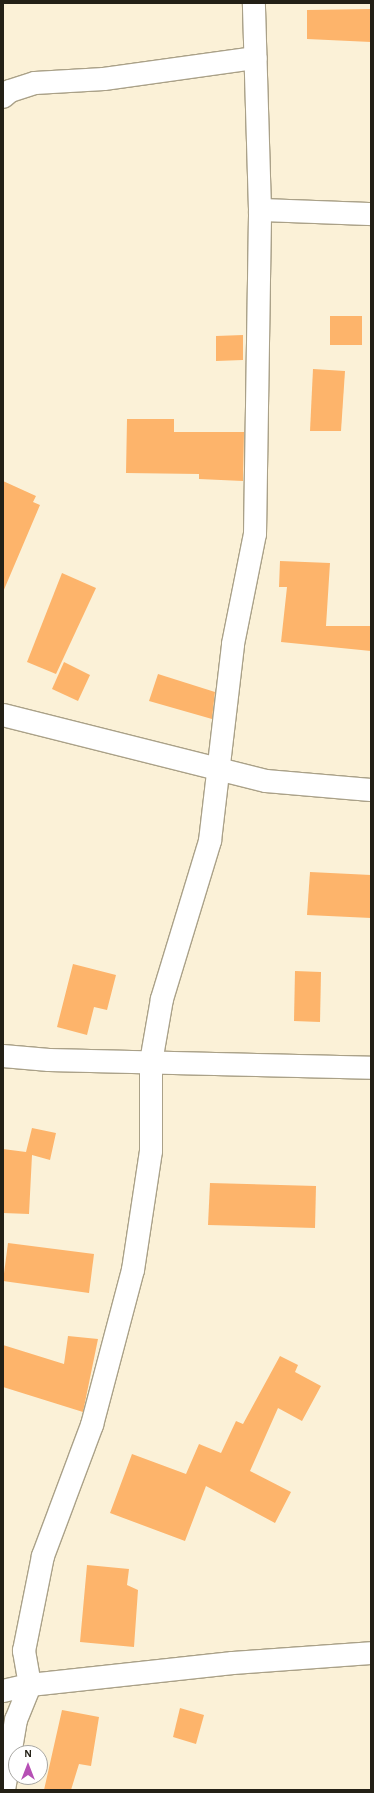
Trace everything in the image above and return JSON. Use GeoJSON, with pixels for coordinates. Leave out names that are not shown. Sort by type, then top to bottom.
{"type":"FeatureCollection","features":[{"type":"Feature","properties":{"kind":"street"},"geometry":{"type":"LineString","coordinates":[[4,1790],[16,1720],[30,1685],[24,1650],[43,1556],[92,1425],[133,1270],[151,1151],[151,1062],[162,999],[210,841],[233,644],[254,534],[260,210],[254,3]]}},
{"type":"Feature","properties":{"kind":"street"},"geometry":{"type":"LineString","coordinates":[[3,97],[10,91],[35,83],[104,79],[256,58]]}},
{"type":"Feature","properties":{"kind":"street"},"geometry":{"type":"LineString","coordinates":[[260,210],[371,214]]}},
{"type":"Feature","properties":{"kind":"street"},"geometry":{"type":"LineString","coordinates":[[3,715],[219,772],[266,781],[371,790]]}},
{"type":"Feature","properties":{"kind":"street"},"geometry":{"type":"LineString","coordinates":[[3,1056],[371,1068]]}},
{"type":"Feature","properties":{"kind":"street"},"geometry":{"type":"LineString","coordinates":[[3,1692],[30,1685],[233,1663],[371,1653]]}},
{"type":"Feature","properties":{"kind":"building"},"geometry":{"type":"Polygon","coordinates":[[[371,9],[371,42],[307,39],[307,10],[371,9]]]}},
{"type":"Feature","properties":{"kind":"building"},"geometry":{"type":"Polygon","coordinates":[[[330,316],[362,316],[362,345],[330,345],[330,316]]]}},
{"type":"Feature","properties":{"kind":"building"},"geometry":{"type":"Polygon","coordinates":[[[243,335],[243,360],[216,361],[216,336],[243,335]]]}},
{"type":"Feature","properties":{"kind":"building"},"geometry":{"type":"Polygon","coordinates":[[[313,369],[345,371],[341,431],[310,431],[313,369]]]}},
{"type":"Feature","properties":{"kind":"building"},"geometry":{"type":"Polygon","coordinates":[[[127,419],[174,419],[174,432],[244,432],[243,481],[199,479],[199,474],[126,473],[127,419]]]}},
{"type":"Feature","properties":{"kind":"building"},"geometry":{"type":"Polygon","coordinates":[[[3,481],[36,496],[33,502],[40,505],[3,592],[3,481]]]}},
{"type":"Feature","properties":{"kind":"building"},"geometry":{"type":"Polygon","coordinates":[[[280,561],[330,563],[326,626],[371,626],[371,651],[281,642],[287,587],[279,587],[280,561]]]}},
{"type":"Feature","properties":{"kind":"building"},"geometry":{"type":"Polygon","coordinates":[[[62,573],[96,588],[56,674],[27,662],[62,573]]]}},
{"type":"Feature","properties":{"kind":"building"},"geometry":{"type":"Polygon","coordinates":[[[64,662],[90,675],[78,701],[52,689],[64,662]]]}},
{"type":"Feature","properties":{"kind":"building"},"geometry":{"type":"Polygon","coordinates":[[[158,674],[215,692],[212,719],[149,701],[158,674]]]}},
{"type":"Feature","properties":{"kind":"building"},"geometry":{"type":"Polygon","coordinates":[[[310,872],[371,875],[371,918],[307,915],[310,872]]]}},
{"type":"Feature","properties":{"kind":"building"},"geometry":{"type":"Polygon","coordinates":[[[73,964],[116,975],[107,1010],[94,1007],[87,1035],[57,1027],[73,964]]]}},
{"type":"Feature","properties":{"kind":"building"},"geometry":{"type":"Polygon","coordinates":[[[295,971],[321,972],[320,1022],[294,1021],[295,971]]]}},
{"type":"Feature","properties":{"kind":"building"},"geometry":{"type":"Polygon","coordinates":[[[32,1128],[56,1133],[50,1160],[32,1155],[29,1214],[3,1213],[3,1149],[26,1152],[32,1128]]]}},
{"type":"Feature","properties":{"kind":"building"},"geometry":{"type":"Polygon","coordinates":[[[210,1183],[316,1186],[315,1228],[208,1225],[210,1183]]]}},
{"type":"Feature","properties":{"kind":"building"},"geometry":{"type":"Polygon","coordinates":[[[8,1243],[94,1254],[89,1293],[3,1281],[8,1243]]]}},
{"type":"Feature","properties":{"kind":"building"},"geometry":{"type":"Polygon","coordinates":[[[68,1336],[98,1339],[83,1412],[3,1387],[3,1345],[64,1364],[68,1336]]]}},
{"type":"Feature","properties":{"kind":"building"},"geometry":{"type":"Polygon","coordinates":[[[280,1356],[298,1365],[295,1372],[321,1386],[302,1421],[278,1408],[250,1471],[291,1492],[275,1523],[206,1486],[185,1541],[110,1513],[132,1454],[186,1474],[199,1444],[221,1453],[236,1421],[243,1424],[280,1356]]]}},
{"type":"Feature","properties":{"kind":"building"},"geometry":{"type":"Polygon","coordinates":[[[87,1565],[129,1569],[127,1585],[138,1590],[134,1647],[80,1642],[87,1565]]]}},
{"type":"Feature","properties":{"kind":"building"},"geometry":{"type":"Polygon","coordinates":[[[180,1708],[204,1715],[196,1744],[173,1737],[180,1708]]]}},
{"type":"Feature","properties":{"kind":"building"},"geometry":{"type":"Polygon","coordinates":[[[62,1710],[99,1717],[91,1766],[79,1764],[71,1790],[44,1790],[45,1785],[48,1785],[48,1772],[62,1710]]]}}]}
